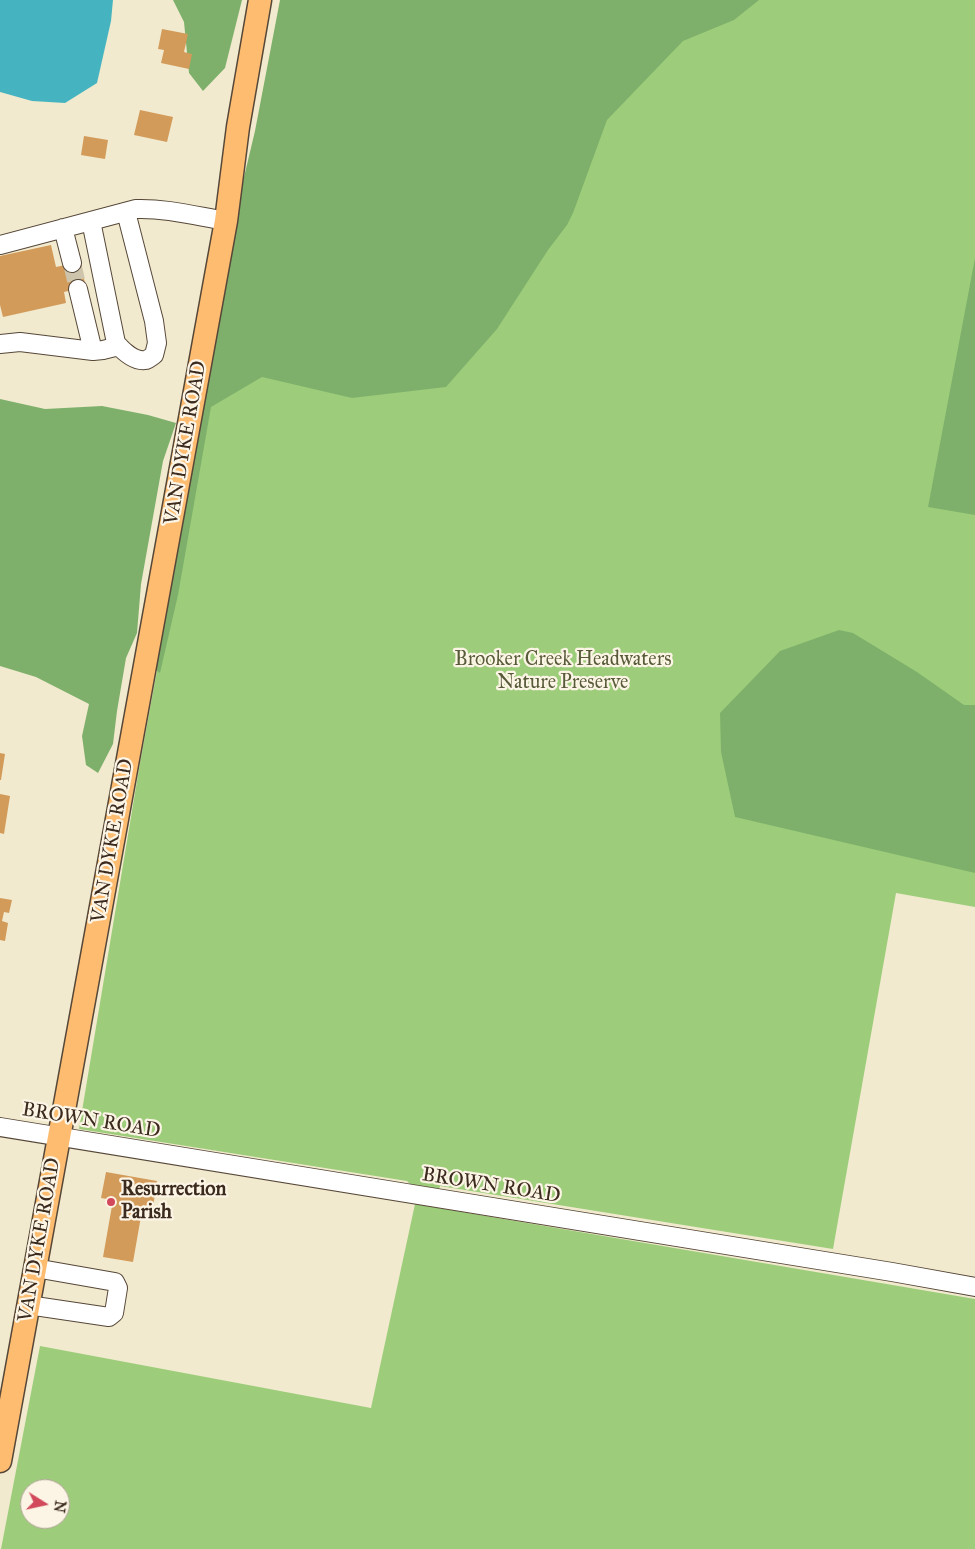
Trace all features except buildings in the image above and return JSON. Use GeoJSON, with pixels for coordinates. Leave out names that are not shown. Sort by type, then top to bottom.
{"type":"FeatureCollection","features":[{"type":"Feature","properties":{"kind":"main road","name":"VAN DYKE ROAD"},"geometry":{"type":"LineString","coordinates":[[0,1461],[226,221],[238,127],[260,0]]}},
{"type":"Feature","properties":{"kind":"main road","name":"VAN DYKE ROAD"},"geometry":{"type":"LineString","coordinates":[[226,221],[248,130],[273,0]]}},
{"type":"Feature","properties":{"kind":"street"},"geometry":{"type":"LineString","coordinates":[[0,244],[136,209],[152,208],[226,221]]}},
{"type":"Feature","properties":{"kind":"street"},"geometry":{"type":"LineString","coordinates":[[90,221],[116,343],[135,358],[146,360],[154,355],[157,343],[154,321],[126,212]]}},
{"type":"Feature","properties":{"kind":"street"},"geometry":{"type":"LineString","coordinates":[[63,228],[72,263]]}},
{"type":"Feature","properties":{"kind":"street"},"geometry":{"type":"LineString","coordinates":[[78,289],[93,351]]}},
{"type":"Feature","properties":{"kind":"street"},"geometry":{"type":"LineString","coordinates":[[0,344],[20,342],[93,351],[119,346]]}},
{"type":"Feature","properties":{"kind":"street","name":"BROWN ROAD"},"geometry":{"type":"LineString","coordinates":[[0,1127],[882,1270],[975,1287]]}},
{"type":"Feature","properties":{"kind":"street"},"geometry":{"type":"LineString","coordinates":[[28,1305],[109,1318],[114,1313],[118,1288],[115,1282],[35,1268]]}},
{"type":"Feature","properties":{"kind":"green space"},"geometry":{"type":"Polygon","coordinates":[[[173,0],[242,0],[225,68],[203,91],[189,73],[184,22],[173,0]]]}},
{"type":"Feature","properties":{"kind":"green space"},"geometry":{"type":"Polygon","coordinates":[[[280,0],[759,0],[734,20],[683,41],[607,120],[567,225],[548,250],[497,329],[446,387],[352,398],[262,377],[211,407],[178,595],[160,673],[152,667],[233,223],[255,131],[280,0]]]}},
{"type":"Feature","properties":{"kind":"green space","name":"Brooker Creek Headwaters Nature Preserve"},"geometry":{"type":"Polygon","coordinates":[[[283,0],[975,0],[975,907],[896,893],[833,1249],[440,1186],[438,1193],[415,1189],[407,1181],[79,1129],[140,763],[264,86],[283,0]]]}},
{"type":"Feature","properties":{"kind":"green space"},"geometry":{"type":"Polygon","coordinates":[[[975,258],[975,515],[928,507],[975,258]]]}},
{"type":"Feature","properties":{"kind":"green space"},"geometry":{"type":"Polygon","coordinates":[[[0,399],[45,409],[102,406],[148,415],[176,423],[163,461],[141,584],[137,633],[126,658],[113,744],[98,773],[86,765],[82,736],[89,704],[36,677],[0,666],[0,399]]]}},
{"type":"Feature","properties":{"kind":"green space"},"geometry":{"type":"Polygon","coordinates":[[[839,630],[853,633],[917,672],[964,705],[975,705],[975,873],[735,817],[721,752],[720,713],[780,651],[839,630]]]}},
{"type":"Feature","properties":{"kind":"green space"},"geometry":{"type":"Polygon","coordinates":[[[415,1204],[975,1299],[975,1549],[1,1549],[40,1346],[371,1408],[415,1204]]]}},
{"type":"Feature","properties":{"kind":"water"},"geometry":{"type":"Polygon","coordinates":[[[0,0],[113,0],[111,21],[97,83],[65,103],[32,101],[0,92],[0,0]]]}},
{"type":"Feature","properties":{"kind":"tunnel"},"geometry":{"type":"LineString","coordinates":[[72,263],[78,289]]}},
{"type":"Feature","properties":{"kind":"place","name":"Resurrection Parish"},"geometry":{"type":"Point","coordinates":[111,1202]}}]}
